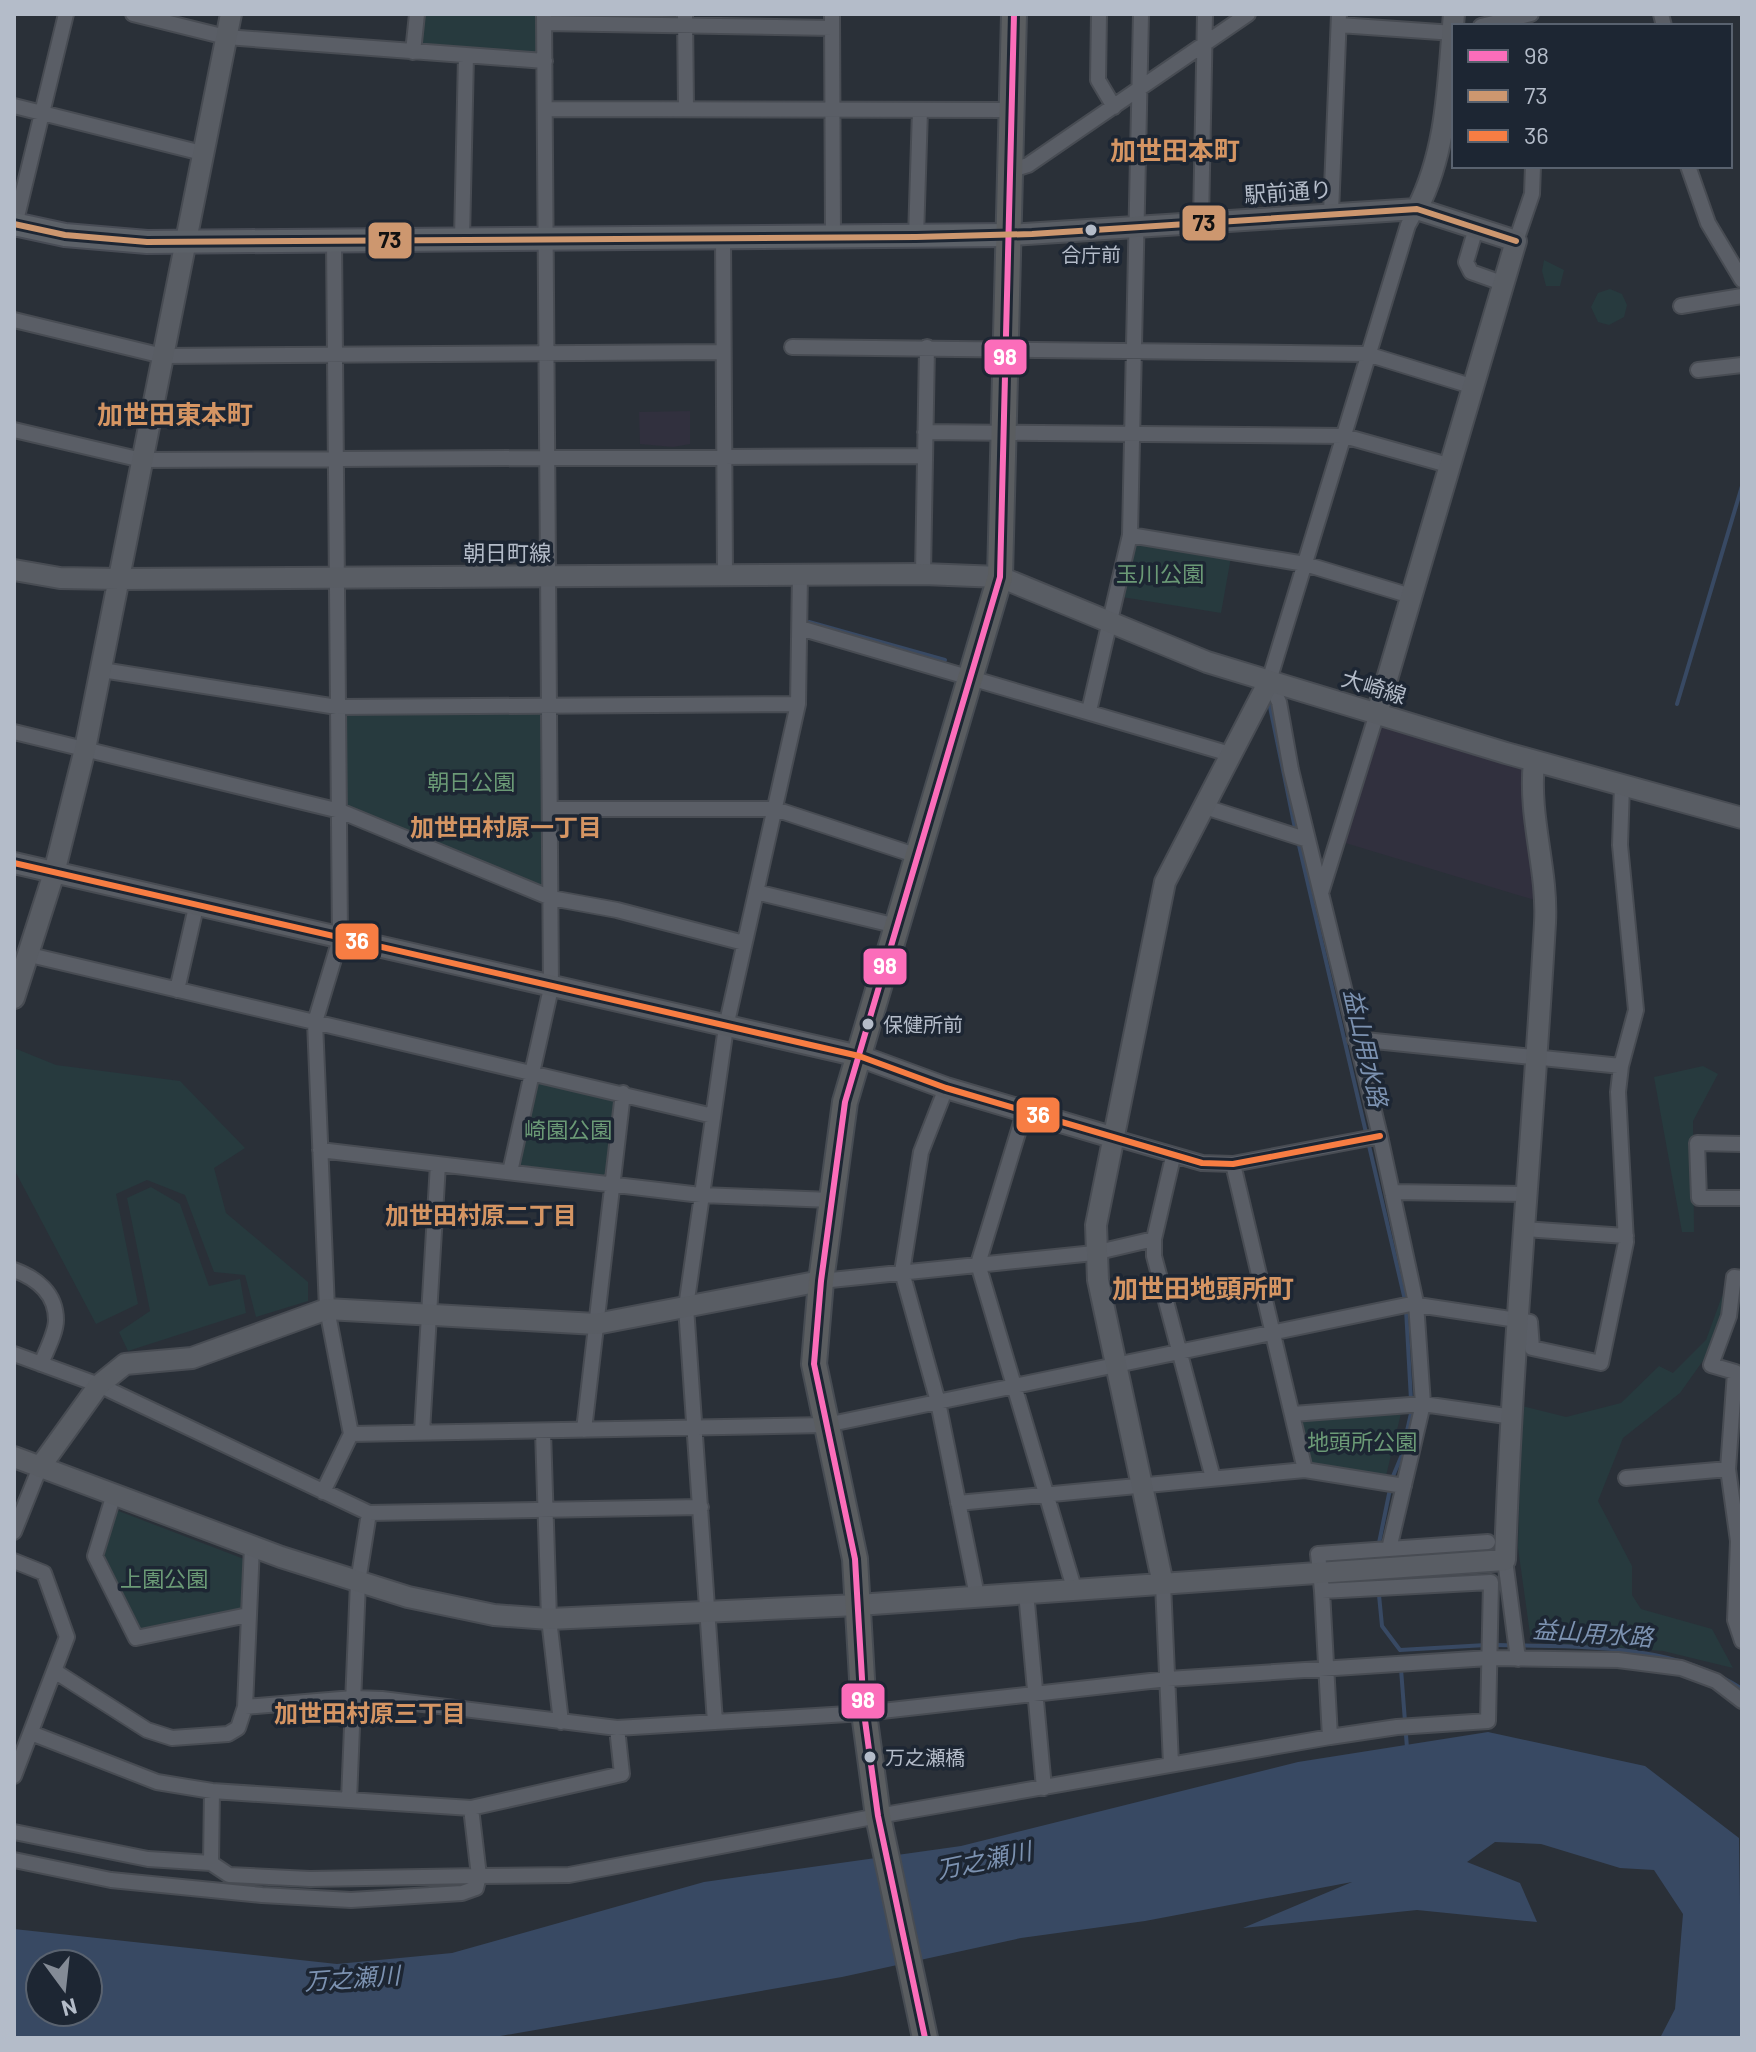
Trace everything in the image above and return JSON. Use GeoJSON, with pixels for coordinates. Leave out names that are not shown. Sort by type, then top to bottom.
{"type":"FeatureCollection","features":[{"type":"Feature","properties":{"kind":"highway"},"geometry":{"type":"LineString","coordinates":[[925,2038],[879,1819],[864,1713],[855,1559],[814,1364],[821,1281],[845,1102],[1000,577],[1014,14]]}},
{"type":"Feature","properties":{"kind":"main road"},"geometry":{"type":"LineString","coordinates":[[14,225],[105,239],[186,241],[1010,235]]}},
{"type":"Feature","properties":{"kind":"street"},"geometry":{"type":"LineString","coordinates":[[14,225],[66,14]]}},
{"type":"Feature","properties":{"kind":"street"},"geometry":{"type":"LineString","coordinates":[[133,14],[226,37],[545,61]]}},
{"type":"Feature","properties":{"kind":"street"},"geometry":{"type":"LineString","coordinates":[[14,998],[54,873],[85,749],[231,14]]}},
{"type":"Feature","properties":{"kind":"street"},"geometry":{"type":"LineString","coordinates":[[413,52],[417,14]]}},
{"type":"Feature","properties":{"kind":"street"},"geometry":{"type":"LineString","coordinates":[[1099,14],[1098,80],[1114,107]]}},
{"type":"Feature","properties":{"kind":"street"},"geometry":{"type":"LineString","coordinates":[[1089,711],[1130,535],[1141,14]]}},
{"type":"Feature","properties":{"kind":"street"},"geometry":{"type":"LineString","coordinates":[[1201,222],[1205,14]]}},
{"type":"Feature","properties":{"kind":"street"},"geometry":{"type":"LineString","coordinates":[[1012,170],[1028,165],[1248,14]]}},
{"type":"Feature","properties":{"kind":"street"},"geometry":{"type":"LineString","coordinates":[[1489,24],[1531,14]]}},
{"type":"Feature","properties":{"kind":"street"},"geometry":{"type":"LineString","coordinates":[[510,1172],[551,988],[544,18],[832,21],[833,236]]}},
{"type":"Feature","properties":{"kind":"street"},"geometry":{"type":"LineString","coordinates":[[1331,213],[1339,19],[1452,27]]}},
{"type":"Feature","properties":{"kind":"street"},"geometry":{"type":"LineString","coordinates":[[685,20],[686,108]]}},
{"type":"Feature","properties":{"kind":"street"},"geometry":{"type":"LineString","coordinates":[[1171,1764],[1163,1584],[1094,1253],[1096,1225],[1165,882],[1269,681],[1408,225],[1431,180],[1440,145],[1452,36]]}},
{"type":"Feature","properties":{"kind":"street"},"geometry":{"type":"LineString","coordinates":[[462,239],[466,55]]}},
{"type":"Feature","properties":{"kind":"street"},"geometry":{"type":"LineString","coordinates":[[14,106],[202,153]]}},
{"type":"Feature","properties":{"kind":"street"},"geometry":{"type":"LineString","coordinates":[[546,109],[1011,110]]}},
{"type":"Feature","properties":{"kind":"street"},"geometry":{"type":"LineString","coordinates":[[916,237],[920,110]]}},
{"type":"Feature","properties":{"kind":"street"},"geometry":{"type":"LineString","coordinates":[[1321,894],[1502,283],[1532,194],[1533,168]]}},
{"type":"Feature","properties":{"kind":"street"},"geometry":{"type":"LineString","coordinates":[[1689,168],[1708,223],[1742,280]]}},
{"type":"Feature","properties":{"kind":"street","name":"駅前通り"},"geometry":{"type":"LineString","coordinates":[[1010,235],[1417,209],[1516,241]]}},
{"type":"Feature","properties":{"kind":"street"},"geometry":{"type":"LineString","coordinates":[[1476,228],[1466,262],[1471,272],[1502,283]]}},
{"type":"Feature","properties":{"kind":"street"},"geometry":{"type":"LineString","coordinates":[[723,237],[725,575]]}},
{"type":"Feature","properties":{"kind":"street"},"geometry":{"type":"LineString","coordinates":[[323,1492],[351,1434],[327,1309],[315,1022],[340,939],[334,240]]}},
{"type":"Feature","properties":{"kind":"street"},"geometry":{"type":"LineString","coordinates":[[1681,306],[1742,296]]}},
{"type":"Feature","properties":{"kind":"street"},"geometry":{"type":"LineString","coordinates":[[14,320],[163,356],[723,352]]}},
{"type":"Feature","properties":{"kind":"street"},"geometry":{"type":"LineString","coordinates":[[792,347],[1367,354],[1471,386]]}},
{"type":"Feature","properties":{"kind":"street"},"geometry":{"type":"LineString","coordinates":[[923,574],[927,347]]}},
{"type":"Feature","properties":{"kind":"street"},"geometry":{"type":"LineString","coordinates":[[1698,370],[1742,365]]}},
{"type":"Feature","properties":{"kind":"street"},"geometry":{"type":"LineString","coordinates":[[14,430],[142,460],[925,456]]}},
{"type":"Feature","properties":{"kind":"street"},"geometry":{"type":"LineString","coordinates":[[925,432],[1344,436],[1448,465]]}},
{"type":"Feature","properties":{"kind":"street"},"geometry":{"type":"LineString","coordinates":[[1130,535],[1305,564],[1411,596]]}},
{"type":"Feature","properties":{"kind":"street","name":"朝日町線"},"geometry":{"type":"LineString","coordinates":[[14,570],[60,578],[119,579],[800,574],[1000,577]]}},
{"type":"Feature","properties":{"kind":"street"},"geometry":{"type":"LineString","coordinates":[[715,1722],[686,1307],[726,1027],[798,704],[800,574]]}},
{"type":"Feature","properties":{"kind":"street","name":"大崎線"},"geometry":{"type":"LineString","coordinates":[[1000,577],[1110,625],[1269,681],[1534,761],[1742,818]]}},
{"type":"Feature","properties":{"kind":"street"},"geometry":{"type":"LineString","coordinates":[[800,628],[1230,754]]}},
{"type":"Feature","properties":{"kind":"street"},"geometry":{"type":"LineString","coordinates":[[102,670],[337,707],[798,704]]}},
{"type":"Feature","properties":{"kind":"street"},"geometry":{"type":"LineString","coordinates":[[1269,681],[1279,702],[1308,840],[1380,1136],[1414,1304],[1414,1404],[1394,1485],[1381,1562]]}},
{"type":"Feature","properties":{"kind":"street"},"geometry":{"type":"LineString","coordinates":[[14,732],[340,811],[551,898],[617,910],[744,943]]}},
{"type":"Feature","properties":{"kind":"street"},"geometry":{"type":"LineString","coordinates":[[1516,1650],[1505,1560],[1525,1194],[1545,909],[1532,807],[1534,761]]}},
{"type":"Feature","properties":{"kind":"street"},"geometry":{"type":"LineString","coordinates":[[351,1434],[826,1425],[1414,1304],[1530,1322],[1532,1348],[1601,1363],[1623,1267],[1626,1236],[1618,1092],[1621,1066],[1636,1010],[1620,845],[1622,785]]}},
{"type":"Feature","properties":{"kind":"street"},"geometry":{"type":"LineString","coordinates":[[1202,806],[1308,840]]}},
{"type":"Feature","properties":{"kind":"street"},"geometry":{"type":"LineString","coordinates":[[550,809],[775,809],[918,856]]}},
{"type":"Feature","properties":{"kind":"street"},"geometry":{"type":"LineString","coordinates":[[14,863],[859,1056],[946,1088],[1202,1163],[1233,1164],[1380,1136]]}},
{"type":"Feature","properties":{"kind":"street"},"geometry":{"type":"LineString","coordinates":[[756,892],[897,926]]}},
{"type":"Feature","properties":{"kind":"street"},"geometry":{"type":"LineString","coordinates":[[177,990],[196,907]]}},
{"type":"Feature","properties":{"kind":"street"},"geometry":{"type":"LineString","coordinates":[[30,955],[713,1116]]}},
{"type":"Feature","properties":{"kind":"street"},"geometry":{"type":"LineString","coordinates":[[1355,1039],[1621,1066]]}},
{"type":"Feature","properties":{"kind":"street"},"geometry":{"type":"LineString","coordinates":[[946,1088],[921,1152],[902,1272],[938,1402],[977,1596]]}},
{"type":"Feature","properties":{"kind":"street"},"geometry":{"type":"LineString","coordinates":[[584,1430],[623,1093]]}},
{"type":"Feature","properties":{"kind":"street"},"geometry":{"type":"LineString","coordinates":[[1025,1110],[978,1264],[1074,1588]]}},
{"type":"Feature","properties":{"kind":"street"},"geometry":{"type":"LineString","coordinates":[[1742,1144],[1697,1143],[1699,1198],[1742,1198]]}},
{"type":"Feature","properties":{"kind":"street"},"geometry":{"type":"LineString","coordinates":[[320,1150],[701,1195],[831,1200]]}},
{"type":"Feature","properties":{"kind":"street"},"geometry":{"type":"LineString","coordinates":[[1173,1157],[1154,1239],[1154,1256],[1213,1478]]}},
{"type":"Feature","properties":{"kind":"street"},"geometry":{"type":"LineString","coordinates":[[422,1432],[438,1164]]}},
{"type":"Feature","properties":{"kind":"street"},"geometry":{"type":"LineString","coordinates":[[1233,1164],[1305,1470]]}},
{"type":"Feature","properties":{"kind":"street"},"geometry":{"type":"LineString","coordinates":[[1392,1192],[1525,1194]]}},
{"type":"Feature","properties":{"kind":"street"},"geometry":{"type":"LineString","coordinates":[[1523,1229],[1626,1236]]}},
{"type":"Feature","properties":{"kind":"street"},"geometry":{"type":"LineString","coordinates":[[14,1532],[40,1467],[99,1385],[125,1364],[192,1358],[327,1309],[596,1324],[821,1281],[1094,1253],[1154,1239]]}},
{"type":"Feature","properties":{"kind":"street"},"geometry":{"type":"LineString","coordinates":[[14,1270],[36,1277],[46,1290],[56,1321],[41,1364]]}},
{"type":"Feature","properties":{"kind":"street"},"geometry":{"type":"LineString","coordinates":[[1742,1278],[1734,1277],[1729,1316],[1711,1365],[1735,1372],[1728,1469],[1738,1541],[1735,1620],[1742,1641]]}},
{"type":"Feature","properties":{"kind":"street"},"geometry":{"type":"LineString","coordinates":[[14,1354],[99,1385],[369,1513],[701,1507]]}},
{"type":"Feature","properties":{"kind":"street"},"geometry":{"type":"LineString","coordinates":[[1293,1414],[1414,1404],[1513,1417]]}},
{"type":"Feature","properties":{"kind":"street"},"geometry":{"type":"LineString","coordinates":[[543,1431],[549,1619],[561,1722]]}},
{"type":"Feature","properties":{"kind":"street"},"geometry":{"type":"LineString","coordinates":[[14,1457],[358,1582],[444,1606],[549,1619],[708,1614],[1163,1584],[1491,1582],[1488,1721],[1397,1727],[1330,1737],[569,1875],[310,1879],[229,1875],[211,1863],[148,1859],[14,1832]]}},
{"type":"Feature","properties":{"kind":"street"},"geometry":{"type":"LineString","coordinates":[[1626,1478],[1728,1469]]}},
{"type":"Feature","properties":{"kind":"street"},"geometry":{"type":"LineString","coordinates":[[958,1503],[1305,1470],[1394,1485]]}},
{"type":"Feature","properties":{"kind":"street"},"geometry":{"type":"LineString","coordinates":[[114,1494],[95,1556],[136,1638],[248,1615]]}},
{"type":"Feature","properties":{"kind":"street"},"geometry":{"type":"LineString","coordinates":[[349,1800],[358,1582],[369,1513]]}},
{"type":"Feature","properties":{"kind":"street"},"geometry":{"type":"LineString","coordinates":[[1321,1582],[1381,1562],[1488,1542]]}},
{"type":"Feature","properties":{"kind":"street"},"geometry":{"type":"LineString","coordinates":[[56,1672],[147,1730],[172,1738],[228,1734],[238,1728],[245,1707],[252,1546]]}},
{"type":"Feature","properties":{"kind":"street"},"geometry":{"type":"LineString","coordinates":[[1330,1737],[1318,1554],[1381,1562],[1505,1560]]}},
{"type":"Feature","properties":{"kind":"street"},"geometry":{"type":"LineString","coordinates":[[14,1561],[44,1573],[67,1637],[14,1776]]}},
{"type":"Feature","properties":{"kind":"street"},"geometry":{"type":"LineString","coordinates":[[1026,1592],[1044,1788]]}},
{"type":"Feature","properties":{"kind":"street"},"geometry":{"type":"LineString","coordinates":[[245,1707],[353,1698],[617,1728],[864,1713],[1168,1679],[1411,1662],[1488,1650],[1516,1650],[1681,1668],[1716,1681],[1742,1701]]}},
{"type":"Feature","properties":{"kind":"street"},"geometry":{"type":"LineString","coordinates":[[31,1733],[157,1782],[212,1791],[471,1808],[622,1774],[617,1728]]}},
{"type":"Feature","properties":{"kind":"street"},"geometry":{"type":"LineString","coordinates":[[211,1863],[212,1791]]}},
{"type":"Feature","properties":{"kind":"street"},"geometry":{"type":"LineString","coordinates":[[14,1860],[152,1885],[351,1900],[462,1893],[476,1888],[479,1876],[471,1808]]}},
{"type":"Feature","properties":{"kind":"shaded area"},"geometry":{"type":"Polygon","coordinates":[[[690,411],[690,444],[673,447],[640,444],[639,412],[690,411]]]}},
{"type":"Feature","properties":{"kind":"shaded area"},"geometry":{"type":"Polygon","coordinates":[[[1384,726],[1525,768],[1538,901],[1342,842],[1377,727],[1384,726]]]}},
{"type":"Feature","properties":{"kind":"green space"},"geometry":{"type":"Polygon","coordinates":[[[422,14],[539,14],[539,53],[425,46],[420,43],[422,14]]]}},
{"type":"Feature","properties":{"kind":"green space"},"geometry":{"type":"Polygon","coordinates":[[[1544,260],[1564,270],[1560,286],[1546,286],[1542,271],[1544,260]]]}},
{"type":"Feature","properties":{"kind":"green space"},"geometry":{"type":"Polygon","coordinates":[[[1610,289],[1622,294],[1627,305],[1624,317],[1609,325],[1598,322],[1591,307],[1598,293],[1610,289]]]}},
{"type":"Feature","properties":{"kind":"green space","name":"玉川公園"},"geometry":{"type":"Polygon","coordinates":[[[1140,541],[1231,557],[1221,613],[1122,597],[1134,544],[1140,541]]]}},
{"type":"Feature","properties":{"kind":"green space","name":"朝日公園"},"geometry":{"type":"Polygon","coordinates":[[[544,710],[545,889],[349,810],[345,802],[343,711],[544,710]]]}},
{"type":"Feature","properties":{"kind":"green space"},"geometry":{"type":"Polygon","coordinates":[[[14,1048],[56,1065],[180,1081],[245,1148],[214,1168],[226,1213],[308,1282],[308,1301],[256,1317],[245,1275],[214,1272],[185,1195],[147,1180],[116,1194],[138,1304],[96,1324],[14,1169],[14,1048]]]}},
{"type":"Feature","properties":{"kind":"green space"},"geometry":{"type":"Polygon","coordinates":[[[1703,1066],[1718,1074],[1693,1121],[1694,1232],[1682,1232],[1654,1077],[1703,1066]]]}},
{"type":"Feature","properties":{"kind":"green space","name":"崎園公園"},"geometry":{"type":"Polygon","coordinates":[[[538,1081],[615,1099],[606,1178],[518,1166],[538,1081]]]}},
{"type":"Feature","properties":{"kind":"green space"},"geometry":{"type":"Polygon","coordinates":[[[151,1187],[180,1204],[209,1286],[240,1279],[246,1313],[128,1351],[119,1332],[150,1311],[127,1198],[151,1187]]]}},
{"type":"Feature","properties":{"kind":"green space"},"geometry":{"type":"Polygon","coordinates":[[[1722,1296],[1728,1297],[1717,1341],[1680,1393],[1623,1438],[1598,1501],[1632,1566],[1632,1595],[1641,1609],[1712,1629],[1733,1668],[1663,1651],[1531,1641],[1518,1548],[1522,1406],[1566,1417],[1621,1403],[1659,1366],[1673,1373],[1706,1340],[1722,1296]]]}},
{"type":"Feature","properties":{"kind":"green space","name":"地頭所公園"},"geometry":{"type":"Polygon","coordinates":[[[1402,1409],[1386,1476],[1311,1466],[1299,1421],[1301,1416],[1402,1409]]]}},
{"type":"Feature","properties":{"kind":"green space","name":"上園公園"},"geometry":{"type":"Polygon","coordinates":[[[116,1510],[244,1559],[241,1612],[140,1632],[100,1554],[116,1510]]]}},
{"type":"Feature","properties":{"kind":"water","name":"万之瀬川"},"geometry":{"type":"Polygon","coordinates":[[[1488,1732],[1645,1766],[1739,1838],[1742,2038],[1660,2038],[1675,2009],[1683,1914],[1654,1870],[1620,1868],[1541,1844],[1495,1842],[1467,1862],[1520,1883],[1537,1922],[1417,1910],[1243,1928],[1352,1882],[1145,1921],[1021,1938],[842,1977],[489,2038],[14,2038],[14,1929],[337,1964],[452,1953],[704,1882],[961,1846],[1298,1762],[1488,1732]]]}},
{"type":"Feature","properties":{"kind":"waterway"},"geometry":{"type":"LineString","coordinates":[[1677,704],[1742,486]]}},
{"type":"Feature","properties":{"kind":"waterway"},"geometry":{"type":"LineString","coordinates":[[809,622],[945,660]]}},
{"type":"Feature","properties":{"kind":"waterway","name":"益山用水路"},"geometry":{"type":"LineString","coordinates":[[1269,702],[1296,833]]}},
{"type":"Feature","properties":{"kind":"waterway","name":"益山用水路"},"geometry":{"type":"LineString","coordinates":[[1298,841],[1405,1300]]}},
{"type":"Feature","properties":{"kind":"waterway","name":"益山用水路"},"geometry":{"type":"LineString","coordinates":[[1406,1309],[1411,1400]]}},
{"type":"Feature","properties":{"kind":"waterway","name":"益山用水路"},"geometry":{"type":"LineString","coordinates":[[1391,1481],[1401,1457],[1412,1409]]}},
{"type":"Feature","properties":{"kind":"waterway","name":"益山用水路"},"geometry":{"type":"LineString","coordinates":[[1379,1543],[1390,1489]]}},
{"type":"Feature","properties":{"kind":"waterway","name":"益山用水路"},"geometry":{"type":"LineString","coordinates":[[1379,1595],[1382,1626],[1400,1650]]}},
{"type":"Feature","properties":{"kind":"waterway","name":"益山用水路"},"geometry":{"type":"LineString","coordinates":[[1400,1650],[1486,1645]]}},
{"type":"Feature","properties":{"kind":"waterway","name":"益山用水路"},"geometry":{"type":"LineString","coordinates":[[1495,1645],[1590,1647],[1654,1655],[1715,1674],[1742,1689]]}},
{"type":"Feature","properties":{"kind":"waterway"},"geometry":{"type":"LineString","coordinates":[[1401,1669],[1407,1748]]}},
{"type":"Feature","properties":{"kind":"transit line","name":"98"},"geometry":{"type":"LineString","coordinates":[[925,2038],[878,1816],[864,1713],[855,1559],[814,1364],[821,1281],[845,1102],[1000,577],[1014,14]]}},
{"type":"Feature","properties":{"kind":"transit line","name":"73"},"geometry":{"type":"LineString","coordinates":[[14,224],[65,235],[147,242],[916,237],[1032,234],[1417,209],[1516,241]]}},
{"type":"Feature","properties":{"kind":"transit line","name":"36"},"geometry":{"type":"LineString","coordinates":[[14,863],[859,1056],[946,1088],[1202,1163],[1233,1164],[1380,1136]]}},
{"type":"Feature","properties":{"kind":"place","name":"合庁前"},"geometry":{"type":"Point","coordinates":[1091,230]}},
{"type":"Feature","properties":{"kind":"place","name":"保健所前"},"geometry":{"type":"Point","coordinates":[868,1024]}},
{"type":"Feature","properties":{"kind":"place","name":"万之瀬橋"},"geometry":{"type":"Point","coordinates":[870,1757]}},
{"type":"Feature","properties":{"kind":"district","name":"加世田本町"},"geometry":{"type":"Point","coordinates":[1175,151]}},
{"type":"Feature","properties":{"kind":"district","name":"加世田東本町"},"geometry":{"type":"Point","coordinates":[175,415]}},
{"type":"Feature","properties":{"kind":"district","name":"加世田村原一丁目"},"geometry":{"type":"Point","coordinates":[506,828]}},
{"type":"Feature","properties":{"kind":"district","name":"加世田村原二丁目"},"geometry":{"type":"Point","coordinates":[481,1216]}},
{"type":"Feature","properties":{"kind":"district","name":"加世田地頭所町"},"geometry":{"type":"Point","coordinates":[1203,1289]}},
{"type":"Feature","properties":{"kind":"district","name":"加世田村原三丁目"},"geometry":{"type":"Point","coordinates":[370,1714]}}]}
